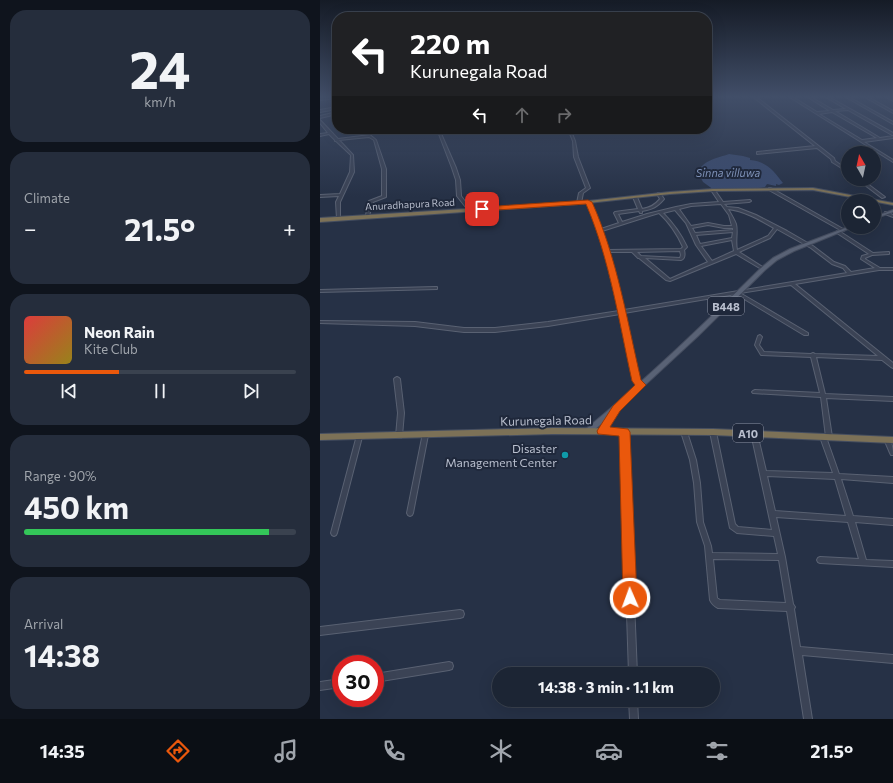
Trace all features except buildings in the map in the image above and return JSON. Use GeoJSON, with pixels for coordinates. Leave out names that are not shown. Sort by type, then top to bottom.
{"type":"FeatureCollection","features":[{"type":"Feature","properties":{"kind":"highway","name":"Anuradhapura Road"},"geometry":{"type":"LineString","coordinates":[[320,220],[368,215],[579,203],[659,194],[713,190],[813,189],[883,200],[892,208]]}},
{"type":"Feature","properties":{"kind":"highway","name":"Kurunegala Road"},"geometry":{"type":"LineString","coordinates":[[320,437],[399,436],[534,431],[602,431],[754,433],[890,439]]}},
{"type":"Feature","properties":{"kind":"main road"},"geometry":{"type":"LineString","coordinates":[[881,214],[892,208]]}},
{"type":"Feature","properties":{"kind":"main road","name":"B448"},"geometry":{"type":"LineString","coordinates":[[588,431],[616,408],[696,335],[763,269],[779,256],[841,231]]}},
{"type":"Feature","properties":{"kind":"main road","name":"B448"},"geometry":{"type":"LineString","coordinates":[[602,431],[616,408]]}},
{"type":"Feature","properties":{"kind":"street"},"geometry":{"type":"LineString","coordinates":[[327,130],[352,155],[352,172],[340,195],[338,202],[338,218]]}},
{"type":"Feature","properties":{"kind":"street"},"geometry":{"type":"LineString","coordinates":[[794,130],[833,159],[832,161],[841,167]]}},
{"type":"Feature","properties":{"kind":"street"},"geometry":{"type":"LineString","coordinates":[[843,130],[893,161]]}},
{"type":"Feature","properties":{"kind":"street"},"geometry":{"type":"LineString","coordinates":[[864,130],[880,139]]}},
{"type":"Feature","properties":{"kind":"street"},"geometry":{"type":"LineString","coordinates":[[882,130],[893,136]]}},
{"type":"Feature","properties":{"kind":"street"},"geometry":{"type":"LineString","coordinates":[[320,134],[329,132]]}},
{"type":"Feature","properties":{"kind":"street"},"geometry":{"type":"LineString","coordinates":[[440,134],[458,180],[459,196],[469,209]]}},
{"type":"Feature","properties":{"kind":"street"},"geometry":{"type":"LineString","coordinates":[[571,134],[574,141],[576,157],[588,188],[581,193],[579,203]]}},
{"type":"Feature","properties":{"kind":"street"},"geometry":{"type":"LineString","coordinates":[[336,140],[370,136],[375,140],[384,169],[384,197],[371,200],[368,215]]}},
{"type":"Feature","properties":{"kind":"street"},"geometry":{"type":"LineString","coordinates":[[861,141],[893,136]]}},
{"type":"Feature","properties":{"kind":"street"},"geometry":{"type":"LineString","coordinates":[[758,153],[816,147]]}},
{"type":"Feature","properties":{"kind":"street"},"geometry":{"type":"LineString","coordinates":[[867,186],[883,200]]}},
{"type":"Feature","properties":{"kind":"street"},"geometry":{"type":"LineString","coordinates":[[770,189],[841,231]]}},
{"type":"Feature","properties":{"kind":"street"},"geometry":{"type":"LineString","coordinates":[[713,190],[730,215],[734,229],[734,248],[736,252],[763,269]]}},
{"type":"Feature","properties":{"kind":"street"},"geometry":{"type":"LineString","coordinates":[[621,224],[616,213],[640,211],[657,206],[662,199],[659,194]]}},
{"type":"Feature","properties":{"kind":"street"},"geometry":{"type":"LineString","coordinates":[[320,196],[340,195]]}},
{"type":"Feature","properties":{"kind":"street"},"geometry":{"type":"LineString","coordinates":[[635,197],[640,211],[645,216]]}},
{"type":"Feature","properties":{"kind":"street"},"geometry":{"type":"LineString","coordinates":[[600,230],[645,216],[691,205],[749,201]]}},
{"type":"Feature","properties":{"kind":"street"},"geometry":{"type":"LineString","coordinates":[[588,202],[607,251],[637,381],[641,385]]}},
{"type":"Feature","properties":{"kind":"street"},"geometry":{"type":"LineString","coordinates":[[676,208],[694,234],[698,244],[711,263]]}},
{"type":"Feature","properties":{"kind":"street"},"geometry":{"type":"LineString","coordinates":[[725,208],[737,209],[786,232],[807,244],[833,263],[844,266],[850,274]]}},
{"type":"Feature","properties":{"kind":"street"},"geometry":{"type":"LineString","coordinates":[[892,208],[893,216]]}},
{"type":"Feature","properties":{"kind":"street"},"geometry":{"type":"LineString","coordinates":[[639,257],[681,259],[683,255],[682,250],[685,247],[677,231],[671,222],[660,212]]}},
{"type":"Feature","properties":{"kind":"street"},"geometry":{"type":"LineString","coordinates":[[710,218],[713,225]]}},
{"type":"Feature","properties":{"kind":"street"},"geometry":{"type":"LineString","coordinates":[[690,228],[713,225],[734,229]]}},
{"type":"Feature","properties":{"kind":"street"},"geometry":{"type":"LineString","coordinates":[[633,251],[670,280],[769,237],[776,228]]}},
{"type":"Feature","properties":{"kind":"street"},"geometry":{"type":"LineString","coordinates":[[694,234],[734,229]]}},
{"type":"Feature","properties":{"kind":"street"},"geometry":{"type":"LineString","coordinates":[[845,234],[872,254]]}},
{"type":"Feature","properties":{"kind":"street"},"geometry":{"type":"LineString","coordinates":[[698,244],[734,239]]}},
{"type":"Feature","properties":{"kind":"street"},"geometry":{"type":"LineString","coordinates":[[607,251],[682,250]]}},
{"type":"Feature","properties":{"kind":"street"},"geometry":{"type":"LineString","coordinates":[[878,269],[863,259],[863,257],[872,254],[888,253]]}},
{"type":"Feature","properties":{"kind":"street"},"geometry":{"type":"LineString","coordinates":[[320,322],[415,324],[464,330],[495,330],[548,324],[878,269],[893,269]]}},
{"type":"Feature","properties":{"kind":"street"},"geometry":{"type":"LineString","coordinates":[[792,284],[893,366]]}},
{"type":"Feature","properties":{"kind":"street"},"geometry":{"type":"LineString","coordinates":[[320,292],[436,288]]}},
{"type":"Feature","properties":{"kind":"street"},"geometry":{"type":"LineString","coordinates":[[739,293],[806,334]]}},
{"type":"Feature","properties":{"kind":"street"},"geometry":{"type":"LineString","coordinates":[[760,337],[757,345],[763,354],[882,358]]}},
{"type":"Feature","properties":{"kind":"street"},"geometry":{"type":"LineString","coordinates":[[813,355],[823,395],[826,437],[864,563]]}},
{"type":"Feature","properties":{"kind":"street"},"geometry":{"type":"LineString","coordinates":[[397,379],[400,413],[399,436]]}},
{"type":"Feature","properties":{"kind":"street"},"geometry":{"type":"LineString","coordinates":[[755,392],[893,399]]}},
{"type":"Feature","properties":{"kind":"street"},"geometry":{"type":"LineString","coordinates":[[624,432],[633,667]]}},
{"type":"Feature","properties":{"kind":"street"},"geometry":{"type":"LineString","coordinates":[[684,432],[693,460],[697,483],[700,522],[709,556],[714,600],[718,604],[791,607]]}},
{"type":"Feature","properties":{"kind":"street"},"geometry":{"type":"LineString","coordinates":[[714,432],[732,526],[737,530],[777,533]]}},
{"type":"Feature","properties":{"kind":"street"},"geometry":{"type":"LineString","coordinates":[[754,433],[782,557],[808,719]]}},
{"type":"Feature","properties":{"kind":"street"},"geometry":{"type":"LineString","coordinates":[[410,513],[425,435]]}},
{"type":"Feature","properties":{"kind":"street"},"geometry":{"type":"LineString","coordinates":[[334,533],[359,437]]}},
{"type":"Feature","properties":{"kind":"street"},"geometry":{"type":"LineString","coordinates":[[890,439],[893,453]]}},
{"type":"Feature","properties":{"kind":"street"},"geometry":{"type":"LineString","coordinates":[[763,472],[893,480]]}},
{"type":"Feature","properties":{"kind":"street"},"geometry":{"type":"LineString","coordinates":[[772,514],[893,522]]}},
{"type":"Feature","properties":{"kind":"street"},"geometry":{"type":"LineString","coordinates":[[709,556],[782,557]]}},
{"type":"Feature","properties":{"kind":"street"},"geometry":{"type":"LineString","coordinates":[[820,560],[893,564]]}},
{"type":"Feature","properties":{"kind":"street"},"geometry":{"type":"LineString","coordinates":[[320,631],[460,614]]}},
{"type":"Feature","properties":{"kind":"street"},"geometry":{"type":"LineString","coordinates":[[797,650],[893,659]]}},
{"type":"Feature","properties":{"kind":"street"},"geometry":{"type":"LineString","coordinates":[[384,677],[449,666]]}},
{"type":"Feature","properties":{"kind":"street"},"geometry":{"type":"LineString","coordinates":[[320,686],[332,684]]}},
{"type":"Feature","properties":{"kind":"street"},"geometry":{"type":"LineString","coordinates":[[634,707],[634,719]]}},
{"type":"Feature","properties":{"kind":"water","name":"Sinna villuwa"},"geometry":{"type":"Polygon","coordinates":[[[729,154],[743,156],[750,158],[750,160],[761,162],[769,167],[783,183],[779,185],[776,184],[776,186],[767,184],[765,187],[759,188],[714,190],[703,182],[698,172],[707,162],[729,154]]]}},
{"type":"Feature","properties":{"kind":"place","name":"Disaster Management Center"},"geometry":{"type":"Point","coordinates":[565,455]}},
{"type":"Feature","properties":{"kind":"route"},"geometry":{"type":"LineString","coordinates":[[482,209],[588,202],[599,226],[607,251],[637,381],[641,385],[616,408],[602,431],[624,432],[630,598]]}}]}
